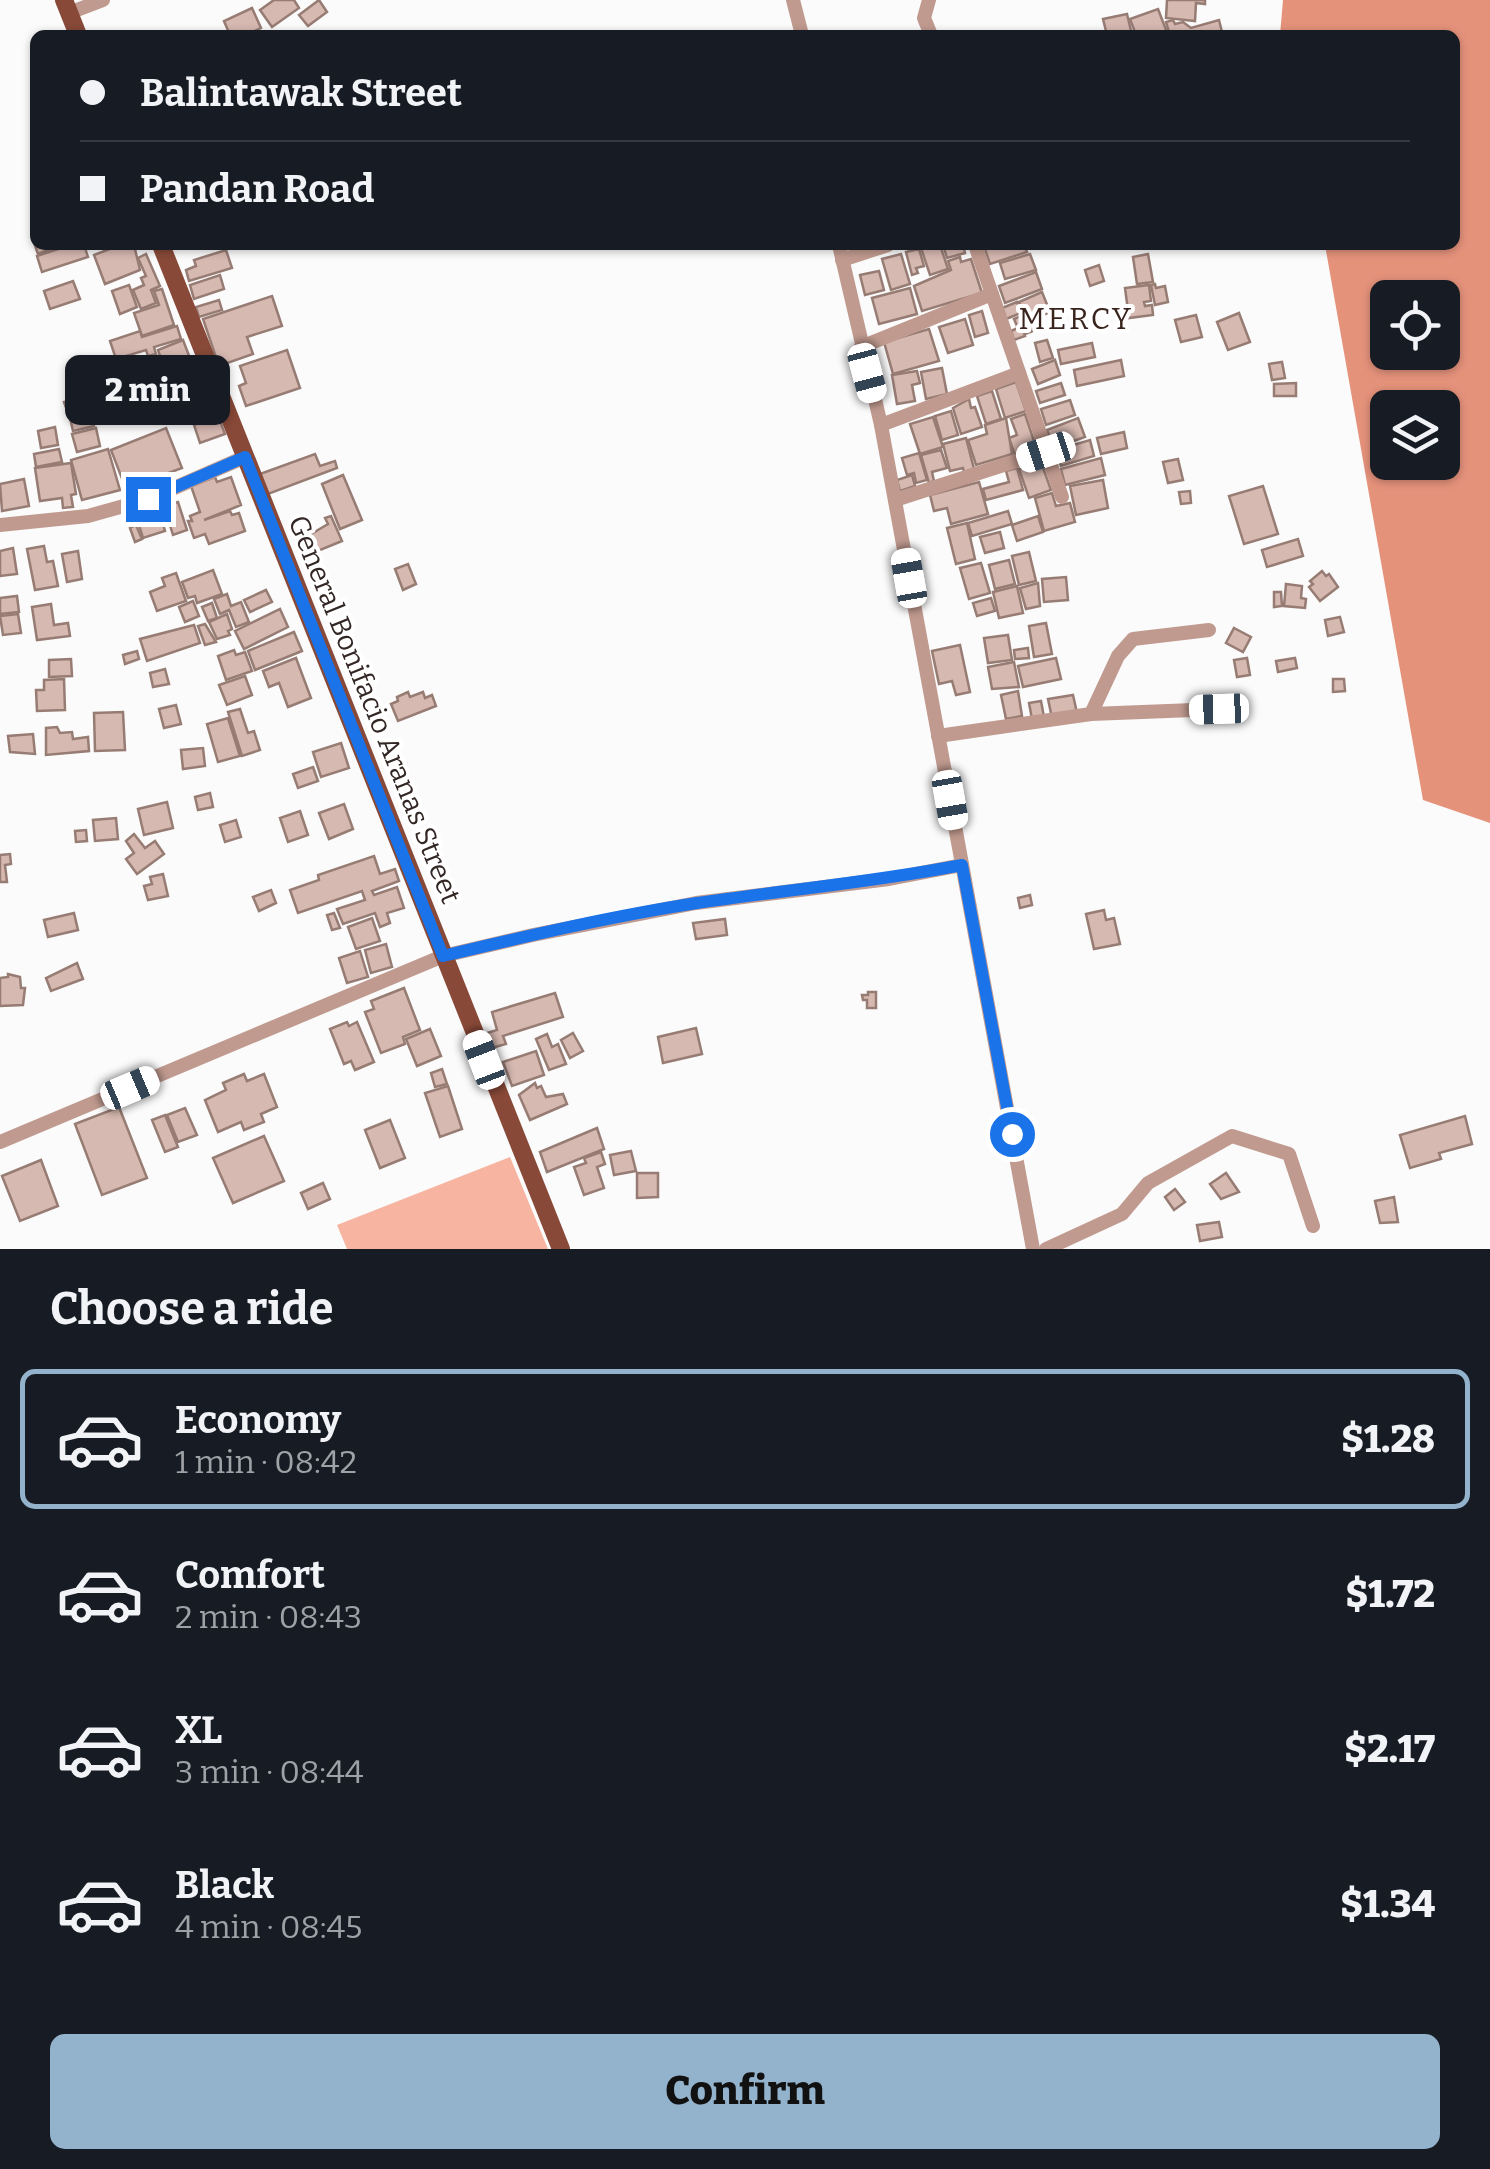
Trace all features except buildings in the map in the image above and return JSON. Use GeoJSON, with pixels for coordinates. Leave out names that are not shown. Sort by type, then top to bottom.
{"type":"FeatureCollection","features":[{"type":"Feature","properties":{"kind":"main road"},"geometry":{"type":"LineString","coordinates":[[66,6],[76,30]]}},
{"type":"Feature","properties":{"kind":"main road","name":"General Bonifacio Aranas Street"},"geometry":{"type":"LineString","coordinates":[[163,250],[561,1249]]}},
{"type":"Feature","properties":{"kind":"street"},"geometry":{"type":"LineString","coordinates":[[66,6],[103,0]]}},
{"type":"Feature","properties":{"kind":"street"},"geometry":{"type":"LineString","coordinates":[[793,0],[801,30]]}},
{"type":"Feature","properties":{"kind":"street"},"geometry":{"type":"LineString","coordinates":[[928,0],[924,18],[929,30]]}},
{"type":"Feature","properties":{"kind":"street"},"geometry":{"type":"LineString","coordinates":[[977,250],[1062,497]]}},
{"type":"Feature","properties":{"kind":"street"},"geometry":{"type":"LineString","coordinates":[[841,253],[881,425],[1033,1249]]}},
{"type":"Feature","properties":{"kind":"street"},"geometry":{"type":"LineString","coordinates":[[860,347],[992,294]]}},
{"type":"Feature","properties":{"kind":"street"},"geometry":{"type":"LineString","coordinates":[[881,425],[1019,373]]}},
{"type":"Feature","properties":{"kind":"street"},"geometry":{"type":"LineString","coordinates":[[895,500],[1046,452]]}},
{"type":"Feature","properties":{"kind":"street"},"geometry":{"type":"LineString","coordinates":[[0,524],[88,516],[148,499],[245,457]]}},
{"type":"Feature","properties":{"kind":"street"},"geometry":{"type":"LineString","coordinates":[[1092,714],[1118,656],[1132,639],[1209,630]]}},
{"type":"Feature","properties":{"kind":"street"},"geometry":{"type":"LineString","coordinates":[[938,736],[1092,714],[1219,709]]}},
{"type":"Feature","properties":{"kind":"street"},"geometry":{"type":"LineString","coordinates":[[0,1142],[443,956],[533,934],[696,903],[889,879],[962,865]]}},
{"type":"Feature","properties":{"kind":"street"},"geometry":{"type":"LineString","coordinates":[[1046,1249],[1122,1214],[1148,1183],[1232,1136],[1289,1154],[1312,1226]]}},
{"type":"Feature","properties":{"kind":"shaded area"},"geometry":{"type":"Polygon","coordinates":[[[1283,0],[1490,0],[1490,823],[1423,800],[1326,250],[1460,250],[1460,30],[1280,30],[1283,0]]]}},
{"type":"Feature","properties":{"kind":"shaded area"},"geometry":{"type":"Polygon","coordinates":[[[510,1157],[548,1249],[347,1249],[337,1225],[510,1157]]]}},
{"type":"Feature","properties":{"kind":"district","name":"MERCY"},"geometry":{"type":"Point","coordinates":[1076,319]}},
{"type":"Feature","properties":{"kind":"route"},"geometry":{"type":"LineString","coordinates":[[148,499],[245,457],[443,956],[533,934],[696,903],[889,879],[962,865],[1012,1134]]}}]}
